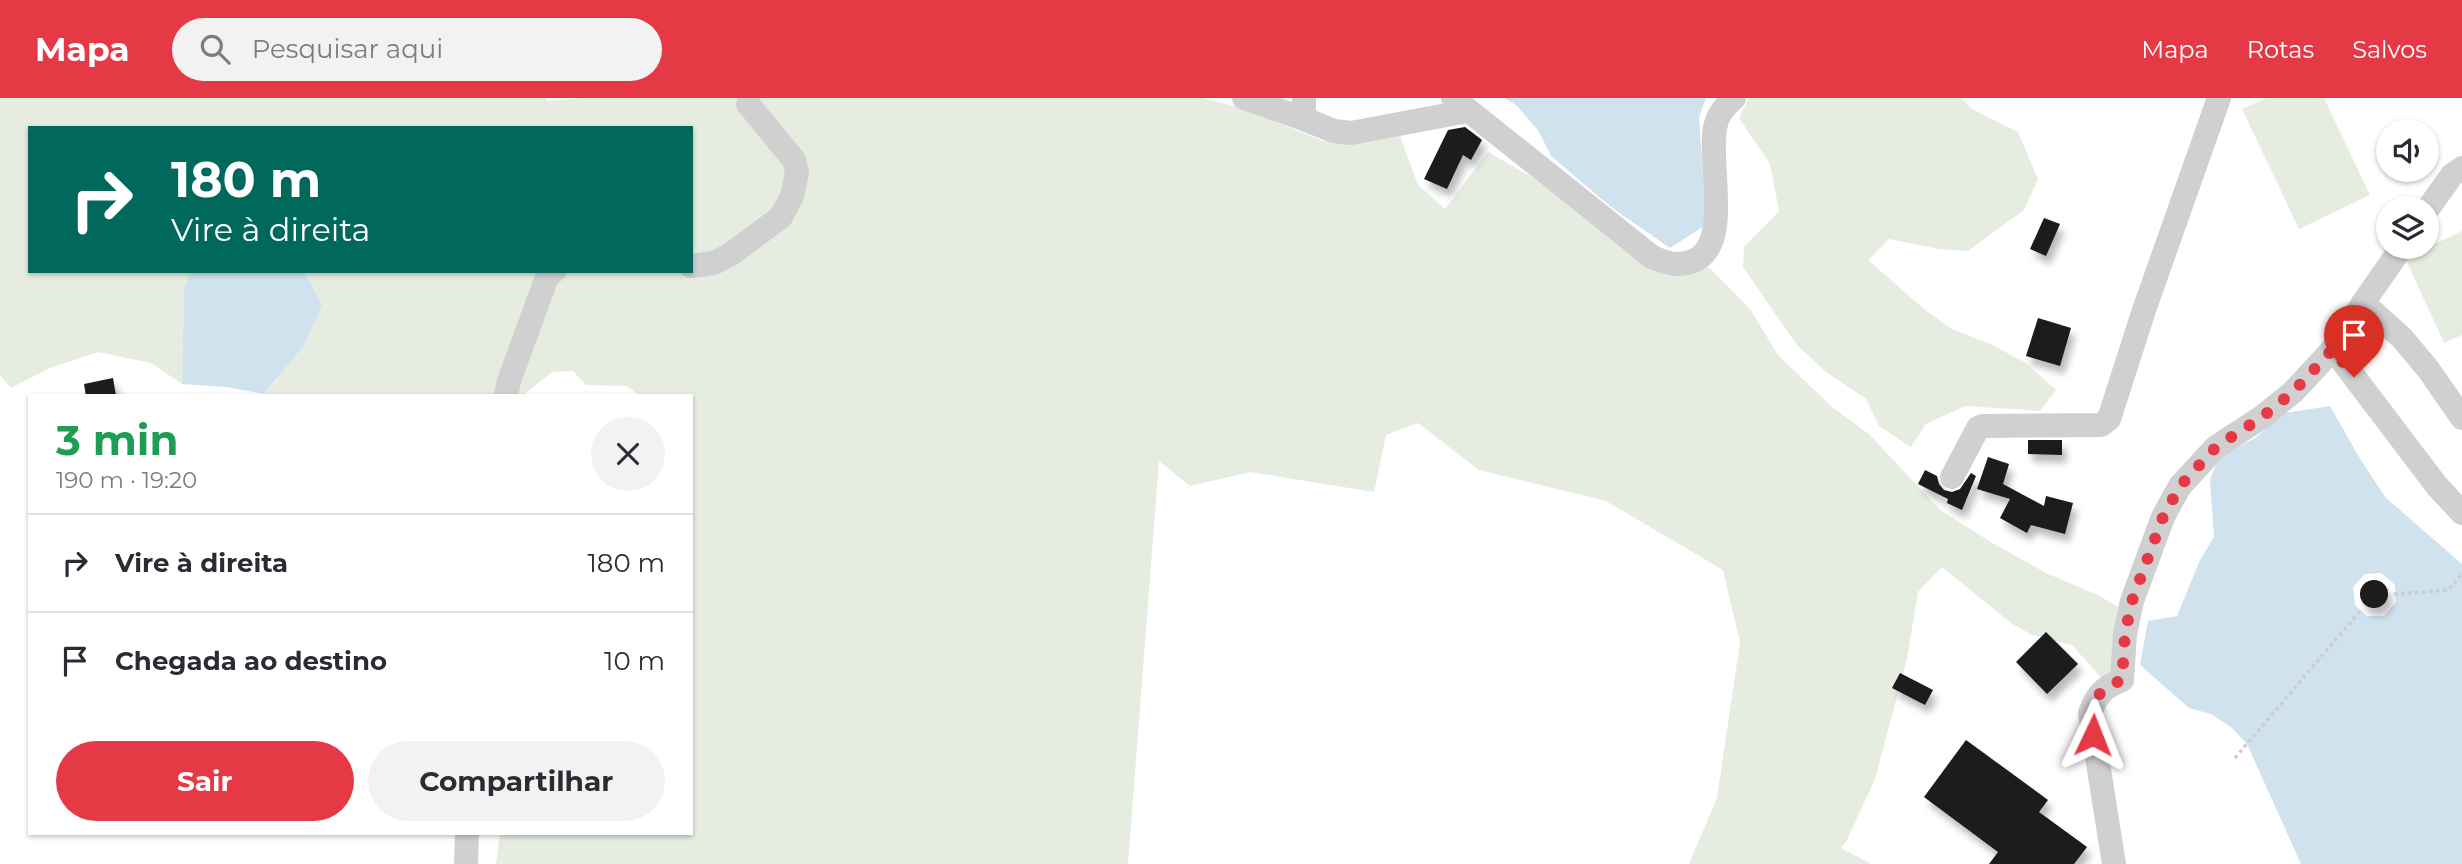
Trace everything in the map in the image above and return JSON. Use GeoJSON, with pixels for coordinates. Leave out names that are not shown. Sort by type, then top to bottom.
{"type":"FeatureCollection","features":[{"type":"Feature","properties":{"kind":"lane"},"geometry":{"type":"LineString","coordinates":[[1244,98],[1304,109],[1334,131],[1351,133],[1460,104],[1652,257],[1668,264],[1685,264],[1702,257],[1712,242],[1716,219],[1716,122],[1725,106],[1734,98]]}},
{"type":"Feature","properties":{"kind":"lane"},"geometry":{"type":"LineString","coordinates":[[1952,477],[1978,428],[1983,426],[2101,425],[2109,419],[2144,310],[2219,98]]}},
{"type":"Feature","properties":{"kind":"lane"},"geometry":{"type":"LineString","coordinates":[[693,265],[714,263],[730,254],[781,217],[792,196],[797,173],[794,160],[748,104]]}},
{"type":"Feature","properties":{"kind":"lane"},"geometry":{"type":"LineString","coordinates":[[2437,196],[2452,175],[2462,168]]}},
{"type":"Feature","properties":{"kind":"lane"},"geometry":{"type":"LineString","coordinates":[[2114,864],[2090,713],[2096,697],[2106,686],[2122,680],[2125,634],[2132,601],[2163,517],[2180,486],[2216,447],[2262,417],[2293,392],[2333,349],[2394,259]]}},
{"type":"Feature","properties":{"kind":"lane"},"geometry":{"type":"LineString","coordinates":[[506,394],[547,277],[552,273]]}},
{"type":"Feature","properties":{"kind":"lane"},"geometry":{"type":"LineString","coordinates":[[2363,303],[2402,338],[2428,369],[2462,418]]}},
{"type":"Feature","properties":{"kind":"lane"},"geometry":{"type":"LineString","coordinates":[[2333,349],[2437,486],[2462,513]]}},
{"type":"Feature","properties":{"kind":"lane"},"geometry":{"type":"LineString","coordinates":[[466,864],[467,835]]}},
{"type":"Feature","properties":{"kind":"path"},"geometry":{"type":"LineString","coordinates":[[2395,594],[2448,590],[2462,574]]}},
{"type":"Feature","properties":{"kind":"path"},"geometry":{"type":"LineString","coordinates":[[2235,758],[2361,610]]}},
{"type":"Feature","properties":{"kind":"shaded area"},"geometry":{"type":"Polygon","coordinates":[[[0,98],[546,98],[547,101],[582,98],[1203,98],[1244,109],[1323,141],[1349,142],[1400,136],[1418,185],[1445,209],[1488,152],[1684,271],[1709,267],[1750,309],[1778,355],[1833,408],[1869,434],[1940,510],[2046,573],[2098,595],[2123,610],[2116,674],[2104,681],[2072,645],[2032,635],[2011,623],[1942,567],[1918,592],[1907,659],[1875,779],[1841,848],[1871,864],[1689,864],[1717,798],[1740,642],[1723,570],[1606,501],[1479,470],[1418,423],[1386,435],[1374,492],[1250,472],[1190,486],[1159,461],[1128,864],[496,864],[500,835],[693,835],[693,394],[638,394],[626,386],[586,385],[573,371],[552,372],[524,394],[264,394],[275,382],[322,305],[305,273],[693,273],[693,126],[28,126],[28,273],[189,273],[184,288],[182,384],[151,363],[98,352],[50,368],[11,388],[0,375],[0,98]]]}},
{"type":"Feature","properties":{"kind":"shaded area"},"geometry":{"type":"Polygon","coordinates":[[[1749,98],[1961,98],[1972,109],[2018,132],[2038,179],[2024,210],[1968,251],[1939,249],[1889,239],[1868,260],[1950,328],[1992,345],[2026,363],[2056,390],[2040,411],[1965,406],[1926,424],[1911,447],[1879,426],[1866,399],[1826,372],[1797,345],[1743,267],[1744,247],[1779,211],[1770,164],[1739,118],[1749,98]]]}},
{"type":"Feature","properties":{"kind":"shaded area"},"geometry":{"type":"Polygon","coordinates":[[[2267,98],[2324,98],[2370,195],[2299,229],[2242,109],[2267,98]]]}},
{"type":"Feature","properties":{"kind":"shaded area"},"geometry":{"type":"Polygon","coordinates":[[[2462,231],[2462,335],[2444,343],[2405,259],[2439,259],[2439,242],[2462,231]]]}},
{"type":"Feature","properties":{"kind":"water"},"geometry":{"type":"Polygon","coordinates":[[[1504,98],[1706,98],[1699,117],[1706,225],[1670,248],[1611,207],[1551,156],[1538,130],[1516,105],[1504,98]]]}},
{"type":"Feature","properties":{"kind":"water"},"geometry":{"type":"Polygon","coordinates":[[[189,273],[305,273],[322,305],[304,345],[264,394],[226,387],[182,384],[184,288],[189,273]]]}},
{"type":"Feature","properties":{"kind":"water"},"geometry":{"type":"Polygon","coordinates":[[[2330,406],[2385,497],[2462,564],[2462,864],[2301,864],[2247,744],[2231,727],[2211,714],[2189,708],[2140,665],[2148,621],[2177,616],[2200,560],[2214,537],[2210,480],[2219,457],[2255,438],[2284,413],[2330,406]],[[2381,573],[2365,574],[2353,587],[2355,605],[2367,616],[2384,616],[2396,602],[2395,585],[2381,573]]]}},
{"type":"Feature","properties":{"kind":"building"},"geometry":{"type":"Polygon","coordinates":[[[1465,127],[1482,140],[1471,160],[1463,155],[1447,189],[1424,179],[1448,130],[1465,127]]]}},
{"type":"Feature","properties":{"kind":"building"},"geometry":{"type":"Polygon","coordinates":[[[2044,218],[2060,224],[2046,256],[2030,249],[2044,218]]]}},
{"type":"Feature","properties":{"kind":"building"},"geometry":{"type":"Polygon","coordinates":[[[2038,318],[2071,328],[2060,366],[2026,356],[2038,318]]]}},
{"type":"Feature","properties":{"kind":"building"},"geometry":{"type":"Polygon","coordinates":[[[113,378],[116,394],[86,394],[84,384],[113,378]]]}},
{"type":"Feature","properties":{"kind":"building"},"geometry":{"type":"Polygon","coordinates":[[[2028,440],[2062,440],[2062,455],[2028,454],[2028,440]]]}},
{"type":"Feature","properties":{"kind":"building"},"geometry":{"type":"Polygon","coordinates":[[[1988,457],[2009,464],[2003,484],[2044,506],[2046,496],[2073,503],[2065,534],[2031,525],[2027,533],[2000,518],[2010,499],[1977,489],[1988,457]]]}},
{"type":"Feature","properties":{"kind":"building"},"geometry":{"type":"Polygon","coordinates":[[[1925,470],[1937,476],[1944,490],[1952,492],[1960,489],[1971,473],[1976,476],[1962,510],[1947,503],[1948,499],[1918,484],[1925,470]]]}},
{"type":"Feature","properties":{"kind":"building"},"geometry":{"type":"Polygon","coordinates":[[[2374,580],[2384,584],[2388,594],[2384,604],[2374,608],[2364,604],[2360,594],[2364,584],[2374,580]]]}},
{"type":"Feature","properties":{"kind":"building"},"geometry":{"type":"Polygon","coordinates":[[[2046,632],[2078,664],[2047,694],[2016,662],[2046,632]]]}},
{"type":"Feature","properties":{"kind":"building"},"geometry":{"type":"Polygon","coordinates":[[[1900,673],[1933,690],[1925,705],[1892,688],[1900,673]]]}},
{"type":"Feature","properties":{"kind":"building"},"geometry":{"type":"Polygon","coordinates":[[[1966,740],[2048,800],[2039,812],[2087,847],[2074,864],[1989,864],[1998,852],[1924,797],[1966,740]]]}},
{"type":"Feature","properties":{"kind":"route"},"geometry":{"type":"LineString","coordinates":[[2093,735],[2090,713],[2096,697],[2106,686],[2122,680],[2125,634],[2132,601],[2163,517],[2180,486],[2216,447],[2262,417],[2293,392],[2333,349],[2354,377]]}}]}
